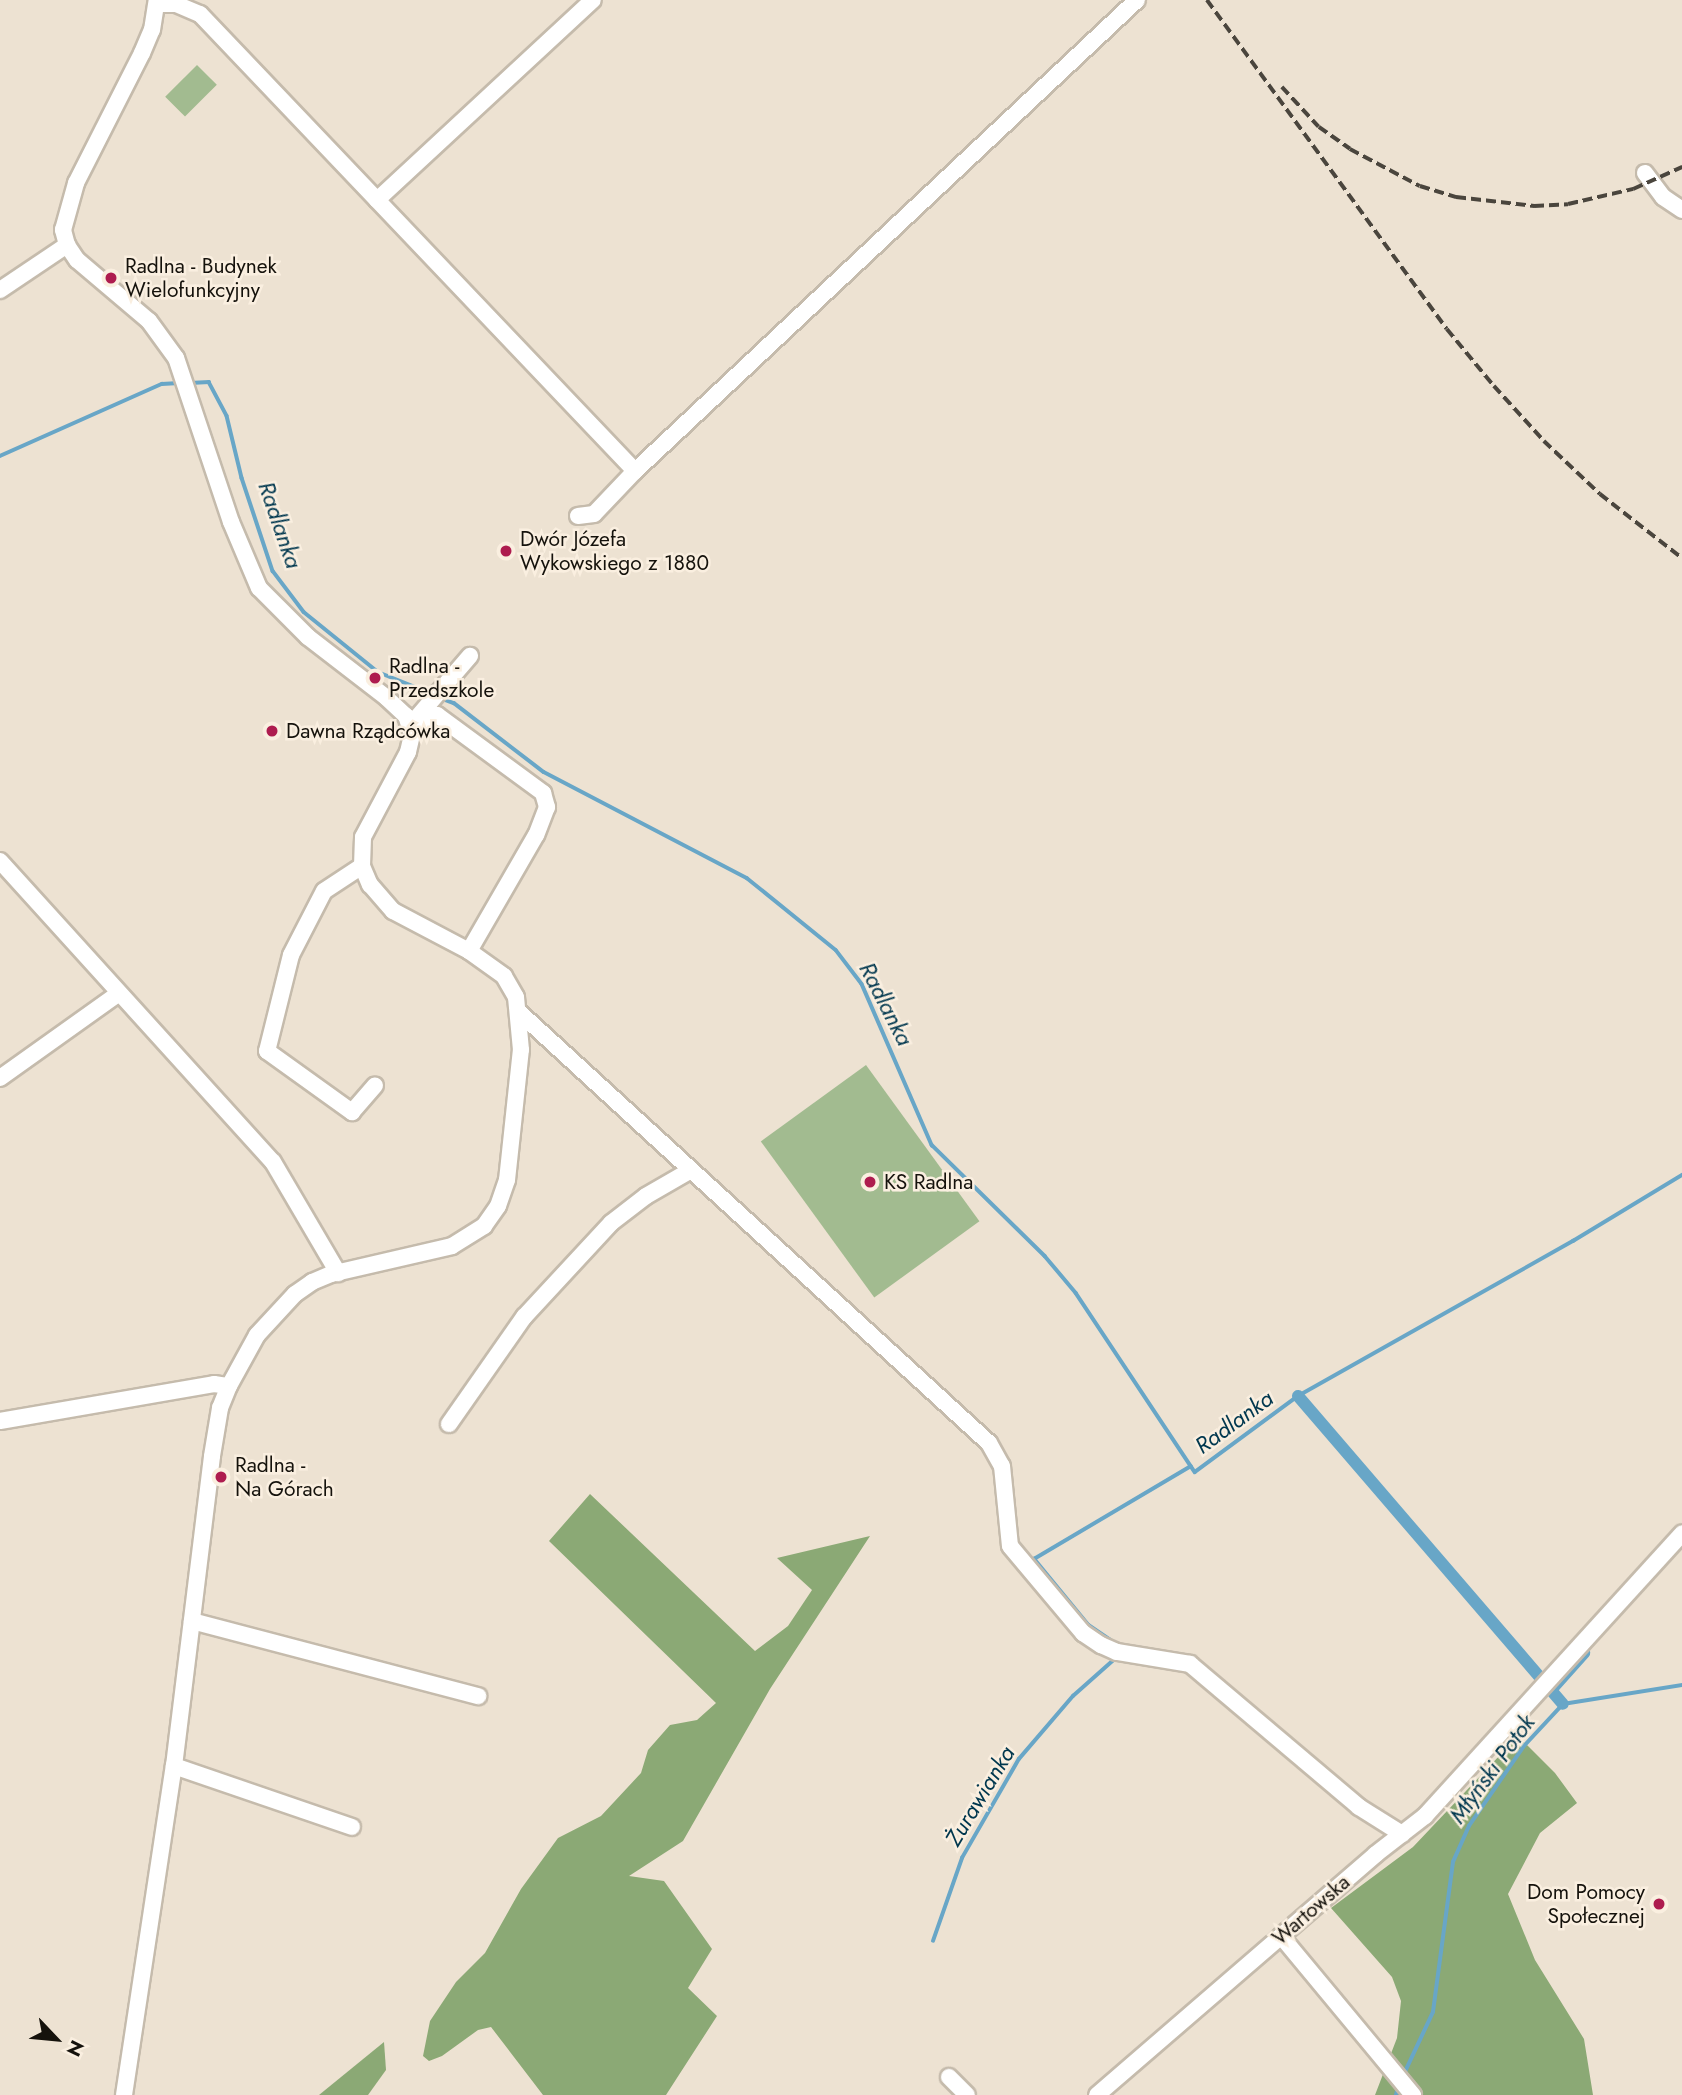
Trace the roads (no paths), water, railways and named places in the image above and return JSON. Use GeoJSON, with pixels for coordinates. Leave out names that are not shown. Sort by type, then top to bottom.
{"type":"FeatureCollection","features":[{"type":"Feature","properties":{"kind":"street"},"geometry":{"type":"LineString","coordinates":[[377,200],[593,0]]}},
{"type":"Feature","properties":{"kind":"street"},"geometry":{"type":"LineString","coordinates":[[578,516],[594,514],[635,471],[1137,0]]}},
{"type":"Feature","properties":{"kind":"street"},"geometry":{"type":"LineString","coordinates":[[124,2095],[174,1766],[220,1408],[257,1335],[312,1282],[338,1273],[452,1246],[468,1238],[492,1216],[508,1180],[521,1050],[520,1013],[516,997],[504,976],[469,951],[393,911],[370,885],[362,866],[363,837],[408,752],[412,734],[406,716],[309,637],[259,588],[227,512],[183,372],[168,344],[149,321],[77,260],[67,245],[63,230],[76,183],[142,53],[157,2],[176,4],[200,14],[635,471]]}},
{"type":"Feature","properties":{"kind":"street"},"geometry":{"type":"LineString","coordinates":[[1645,173],[1663,197],[1682,210]]}},
{"type":"Feature","properties":{"kind":"street"},"geometry":{"type":"LineString","coordinates":[[0,290],[67,245]]}},
{"type":"Feature","properties":{"kind":"street"},"geometry":{"type":"LineString","coordinates":[[410,725],[470,656]]}},
{"type":"Feature","properties":{"kind":"street"},"geometry":{"type":"LineString","coordinates":[[410,725],[437,715],[543,793],[547,807],[536,835],[469,951]]}},
{"type":"Feature","properties":{"kind":"street"},"geometry":{"type":"LineString","coordinates":[[0,861],[273,1162],[338,1273]]}},
{"type":"Feature","properties":{"kind":"street"},"geometry":{"type":"LineString","coordinates":[[362,866],[324,891],[291,955],[267,1051],[352,1112],[375,1086]]}},
{"type":"Feature","properties":{"kind":"street"},"geometry":{"type":"LineString","coordinates":[[0,1078],[119,993]]}},
{"type":"Feature","properties":{"kind":"street"},"geometry":{"type":"LineString","coordinates":[[520,1013],[989,1443],[1002,1466],[1010,1546],[1083,1633],[1117,1652],[1190,1664],[1359,1807],[1402,1834]]}},
{"type":"Feature","properties":{"kind":"street"},"geometry":{"type":"LineString","coordinates":[[449,1424],[524,1317],[611,1223],[646,1196],[691,1170]]}},
{"type":"Feature","properties":{"kind":"street"},"geometry":{"type":"LineString","coordinates":[[0,1421],[214,1384],[229,1386]]}},
{"type":"Feature","properties":{"kind":"street","name":"Wartowska"},"geometry":{"type":"LineString","coordinates":[[1097,2095],[1425,1816],[1518,1718],[1682,1534]]}},
{"type":"Feature","properties":{"kind":"street"},"geometry":{"type":"LineString","coordinates":[[192,1621],[478,1696]]}},
{"type":"Feature","properties":{"kind":"street"},"geometry":{"type":"LineString","coordinates":[[174,1766],[352,1827]]}},
{"type":"Feature","properties":{"kind":"street"},"geometry":{"type":"LineString","coordinates":[[1281,1936],[1413,2095]]}},
{"type":"Feature","properties":{"kind":"street"},"geometry":{"type":"LineString","coordinates":[[949,2077],[967,2095]]}},
{"type":"Feature","properties":{"kind":"waterway","name":"Radlanka"},"geometry":{"type":"LineString","coordinates":[[190,383],[209,382],[227,416],[242,478],[273,571],[304,612],[378,672],[430,693]]}},
{"type":"Feature","properties":{"kind":"waterway","name":"Radlanka"},"geometry":{"type":"LineString","coordinates":[[0,456],[162,384],[179,383]]}},
{"type":"Feature","properties":{"kind":"waterway","name":"Radlanka"},"geometry":{"type":"LineString","coordinates":[[440,698],[454,703],[544,772],[747,878],[836,950],[862,984],[932,1145],[1045,1256],[1076,1293],[1195,1472],[1298,1396],[1573,1241],[1682,1175]]}},
{"type":"Feature","properties":{"kind":"waterway"},"geometry":{"type":"LineString","coordinates":[[1298,1396],[1563,1704]]}},
{"type":"Feature","properties":{"kind":"waterway","name":"Żurawianka"},"geometry":{"type":"LineString","coordinates":[[1113,1642],[1088,1625],[1034,1559],[1191,1466]]}},
{"type":"Feature","properties":{"kind":"waterway"},"geometry":{"type":"LineString","coordinates":[[1551,1690],[1584,1653]]}},
{"type":"Feature","properties":{"kind":"waterway","name":"Żurawianka"},"geometry":{"type":"LineString","coordinates":[[933,1941],[962,1858],[1019,1759],[1073,1696],[1116,1658]]}},
{"type":"Feature","properties":{"kind":"waterway","name":"Młyński Potok"},"geometry":{"type":"LineString","coordinates":[[1404,2074],[1433,2012],[1453,1862],[1469,1826],[1524,1746],[1563,1704],[1682,1685]]}},
{"type":"Feature","properties":{"kind":"waterway","name":"Młyński Potok"},"geometry":{"type":"LineString","coordinates":[[1396,2095],[1399,2084]]}},
{"type":"Feature","properties":{"kind":"railway"},"geometry":{"type":"LineString","coordinates":[[1207,0],[1447,329],[1494,386],[1544,441],[1600,494],[1682,558]]}},
{"type":"Feature","properties":{"kind":"railway"},"geometry":{"type":"LineString","coordinates":[[1282,87],[1319,127],[1350,149],[1420,186],[1456,197],[1534,206],[1568,204],[1633,189],[1682,167]]}},
{"type":"Feature","properties":{"kind":"place","name":"Radlna - Budynek Wielofunkcyjny"},"geometry":{"type":"Point","coordinates":[111,278]}},
{"type":"Feature","properties":{"kind":"place","name":"Dwór Józefa Wykowskiego z 1880"},"geometry":{"type":"Point","coordinates":[506,551]}},
{"type":"Feature","properties":{"kind":"place","name":"Radlna - Przedszkole"},"geometry":{"type":"Point","coordinates":[375,678]}},
{"type":"Feature","properties":{"kind":"place","name":"Dawna Rządcówka"},"geometry":{"type":"Point","coordinates":[272,731]}},
{"type":"Feature","properties":{"kind":"place","name":"KS Radlna"},"geometry":{"type":"Point","coordinates":[870,1182]}},
{"type":"Feature","properties":{"kind":"place","name":"Radlna - Na Górach"},"geometry":{"type":"Point","coordinates":[221,1477]}},
{"type":"Feature","properties":{"kind":"place","name":"Dom Pomocy Społecznej"},"geometry":{"type":"Point","coordinates":[1659,1904]}}]}
